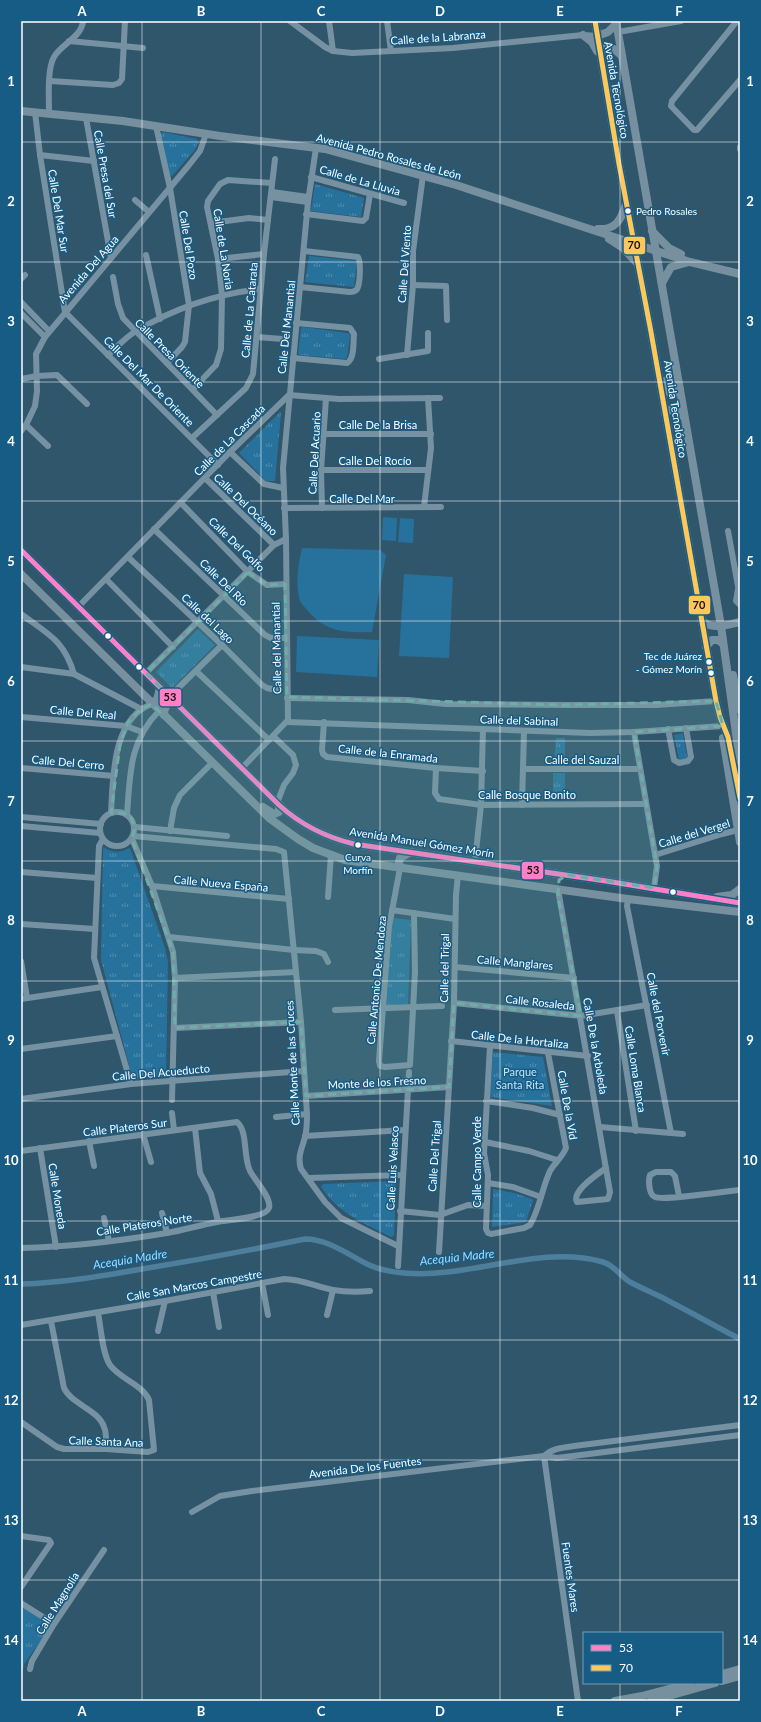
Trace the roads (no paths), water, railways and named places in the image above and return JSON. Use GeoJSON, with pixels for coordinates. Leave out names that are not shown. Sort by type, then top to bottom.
{"type":"FeatureCollection","features":[{"type":"Feature","properties":{"kind":"main road","name":"Avenida Tecnológico"},"geometry":{"type":"LineString","coordinates":[[595,21],[626,204],[649,319],[716,702],[723,726],[732,736],[740,762]]}},
{"type":"Feature","properties":{"kind":"main road","name":"Avenida Tecnológico"},"geometry":{"type":"LineString","coordinates":[[616,22],[724,644],[732,736],[740,798]]}},
{"type":"Feature","properties":{"kind":"main road"},"geometry":{"type":"LineString","coordinates":[[597,36],[608,32],[616,22]]}},
{"type":"Feature","properties":{"kind":"main road"},"geometry":{"type":"LineString","coordinates":[[597,36],[618,32]]}},
{"type":"Feature","properties":{"kind":"main road"},"geometry":{"type":"LineString","coordinates":[[583,35],[592,42],[600,56]]}},
{"type":"Feature","properties":{"kind":"main road"},"geometry":{"type":"LineString","coordinates":[[600,56],[603,49],[608,47],[614,49],[622,56]]}},
{"type":"Feature","properties":{"kind":"main road","name":"Avenida Pedro Rosales de León"},"geometry":{"type":"LineString","coordinates":[[21,111],[156,126],[316,148],[354,156],[486,194],[690,262],[740,274]]}},
{"type":"Feature","properties":{"kind":"main road"},"geometry":{"type":"LineString","coordinates":[[589,229],[607,229],[615,226],[622,216],[626,204]]}},
{"type":"Feature","properties":{"kind":"main road"},"geometry":{"type":"LineString","coordinates":[[589,229],[616,242],[624,248],[638,264]]}},
{"type":"Feature","properties":{"kind":"main road"},"geometry":{"type":"LineString","coordinates":[[652,231],[669,248],[687,256],[690,262],[671,267],[662,283]]}},
{"type":"Feature","properties":{"kind":"main road"},"geometry":{"type":"LineString","coordinates":[[649,319],[656,334],[665,387],[670,393],[675,393],[680,389]]}},
{"type":"Feature","properties":{"kind":"main road"},"geometry":{"type":"LineString","coordinates":[[665,413],[671,409],[677,409],[682,413],[685,420]]}},
{"type":"Feature","properties":{"kind":"main road","name":"Avenida Manuel Gómez Morín"},"geometry":{"type":"LineString","coordinates":[[21,550],[278,804],[301,823],[325,835],[354,844],[654,888],[740,903]]}},
{"type":"Feature","properties":{"kind":"main road"},"geometry":{"type":"LineString","coordinates":[[21,574],[275,824],[298,839],[330,855],[353,861],[400,868],[628,899],[740,912]]}},
{"type":"Feature","properties":{"kind":"main road"},"geometry":{"type":"LineString","coordinates":[[702,621],[709,626],[721,626],[740,622]]}},
{"type":"Feature","properties":{"kind":"main road"},"geometry":{"type":"LineString","coordinates":[[721,626],[727,642],[740,710]]}},
{"type":"Feature","properties":{"kind":"main road"},"geometry":{"type":"LineString","coordinates":[[706,647],[712,640],[718,640],[724,644]]}},
{"type":"Feature","properties":{"kind":"main road"},"geometry":{"type":"LineString","coordinates":[[151,703],[157,700],[160,688]]}},
{"type":"Feature","properties":{"kind":"main road"},"geometry":{"type":"LineString","coordinates":[[161,713],[172,699]]}},
{"type":"Feature","properties":{"kind":"main road"},"geometry":{"type":"LineString","coordinates":[[723,726],[723,735],[740,842]]}},
{"type":"Feature","properties":{"kind":"main road"},"geometry":{"type":"LineString","coordinates":[[246,795],[250,794],[267,810],[274,814],[279,812],[278,804]]}},
{"type":"Feature","properties":{"kind":"main road"},"geometry":{"type":"LineString","coordinates":[[400,868],[400,858],[411,852]]}},
{"type":"Feature","properties":{"kind":"main road"},"geometry":{"type":"LineString","coordinates":[[535,886],[542,879],[543,872]]}},
{"type":"Feature","properties":{"kind":"main road"},"geometry":{"type":"LineString","coordinates":[[558,889],[560,880],[567,876]]}},
{"type":"Feature","properties":{"kind":"main road"},"geometry":{"type":"LineString","coordinates":[[713,898],[722,895],[732,895],[740,889]]}},
{"type":"Feature","properties":{"kind":"main road"},"geometry":{"type":"LineString","coordinates":[[720,910],[726,914],[740,918]]}},
{"type":"Feature","properties":{"kind":"main road"},"geometry":{"type":"LineString","coordinates":[[723,1674],[740,1668]]}},
{"type":"Feature","properties":{"kind":"main road"},"geometry":{"type":"LineString","coordinates":[[723,1681],[740,1676]]}},
{"type":"Feature","properties":{"kind":"main road"},"geometry":{"type":"LineString","coordinates":[[615,1701],[687,1684]]}},
{"type":"Feature","properties":{"kind":"main road"},"geometry":{"type":"LineString","coordinates":[[651,1701],[711,1684]]}},
{"type":"Feature","properties":{"kind":"street"},"geometry":{"type":"LineString","coordinates":[[49,113],[50,68],[53,58],[81,28],[83,21]]}},
{"type":"Feature","properties":{"kind":"street"},"geometry":{"type":"LineString","coordinates":[[50,81],[113,85],[119,83],[122,79],[125,21]]}},
{"type":"Feature","properties":{"kind":"street","name":"Calle de la Labranza"},"geometry":{"type":"LineString","coordinates":[[290,21],[325,47],[334,51],[352,53],[453,48],[583,35],[597,36]]}},
{"type":"Feature","properties":{"kind":"street"},"geometry":{"type":"LineString","coordinates":[[329,21],[334,51]]}},
{"type":"Feature","properties":{"kind":"street"},"geometry":{"type":"LineString","coordinates":[[387,21],[391,51]]}},
{"type":"Feature","properties":{"kind":"street"},"geometry":{"type":"LineString","coordinates":[[618,32],[681,21]]}},
{"type":"Feature","properties":{"kind":"street"},"geometry":{"type":"LineString","coordinates":[[737,21],[671,103],[672,108],[694,130],[697,130],[740,80]]}},
{"type":"Feature","properties":{"kind":"street"},"geometry":{"type":"LineString","coordinates":[[70,41],[143,48]]}},
{"type":"Feature","properties":{"kind":"street","name":"Calle Del Mar Sur"},"geometry":{"type":"LineString","coordinates":[[35,112],[40,155],[65,312]]}},
{"type":"Feature","properties":{"kind":"street","name":"Calle Presa del Sur"},"geometry":{"type":"LineString","coordinates":[[86,118],[112,258]]}},
{"type":"Feature","properties":{"kind":"street","name":"Calle Del Pozo"},"geometry":{"type":"LineString","coordinates":[[156,126],[170,188],[189,305],[187,335],[185,342],[167,363]]}},
{"type":"Feature","properties":{"kind":"street","name":"Avenida Del Agua"},"geometry":{"type":"LineString","coordinates":[[21,431],[26,425],[35,406],[37,376],[36,354],[45,337],[200,151],[206,134]]}},
{"type":"Feature","properties":{"kind":"street","name":"Calle Del Manantial"},"geometry":{"type":"LineString","coordinates":[[284,508],[282,488],[289,395],[304,250],[306,214],[316,148]]}},
{"type":"Feature","properties":{"kind":"street"},"geometry":{"type":"LineString","coordinates":[[40,155],[94,161]]}},
{"type":"Feature","properties":{"kind":"street","name":"Calle de La Catarata"},"geometry":{"type":"LineString","coordinates":[[192,438],[246,388],[253,374],[260,289],[275,159]]}},
{"type":"Feature","properties":{"kind":"street","name":"Calle Del Viento"},"geometry":{"type":"LineString","coordinates":[[408,355],[413,251],[423,175]]}},
{"type":"Feature","properties":{"kind":"street","name":"Calle de La Lluvia"},"geometry":{"type":"LineString","coordinates":[[311,177],[404,203]]}},
{"type":"Feature","properties":{"kind":"street","name":"Calle de La Noria"},"geometry":{"type":"LineString","coordinates":[[193,389],[216,365],[221,349],[222,295],[218,259],[207,203],[220,184],[224,181],[233,179],[272,183]]}},
{"type":"Feature","properties":{"kind":"street"},"geometry":{"type":"LineString","coordinates":[[272,194],[308,199]]}},
{"type":"Feature","properties":{"kind":"street"},"geometry":{"type":"LineString","coordinates":[[306,214],[363,221],[366,218],[370,194]]}},
{"type":"Feature","properties":{"kind":"street"},"geometry":{"type":"LineString","coordinates":[[135,200],[149,212]]}},
{"type":"Feature","properties":{"kind":"street"},"geometry":{"type":"LineString","coordinates":[[211,223],[249,218],[268,220]]}},
{"type":"Feature","properties":{"kind":"street"},"geometry":{"type":"LineString","coordinates":[[300,287],[350,292],[356,290],[358,287],[360,263],[358,257],[304,250]]}},
{"type":"Feature","properties":{"kind":"street"},"geometry":{"type":"LineString","coordinates":[[218,259],[264,254]]}},
{"type":"Feature","properties":{"kind":"street"},"geometry":{"type":"LineString","coordinates":[[146,255],[160,319]]}},
{"type":"Feature","properties":{"kind":"street","name":"Calle Presa Oriente"},"geometry":{"type":"LineString","coordinates":[[113,276],[120,312],[123,318],[217,415]]}},
{"type":"Feature","properties":{"kind":"street"},"geometry":{"type":"LineString","coordinates":[[412,285],[444,284],[447,287],[447,320]]}},
{"type":"Feature","properties":{"kind":"street"},"geometry":{"type":"LineString","coordinates":[[108,355],[135,332],[189,305],[222,295],[260,289]]}},
{"type":"Feature","properties":{"kind":"street"},"geometry":{"type":"LineString","coordinates":[[21,302],[49,331]]}},
{"type":"Feature","properties":{"kind":"street","name":"Calle Del Mar De Oriente"},"geometry":{"type":"LineString","coordinates":[[65,312],[218,465]]}},
{"type":"Feature","properties":{"kind":"street"},"geometry":{"type":"LineString","coordinates":[[21,313],[45,337]]}},
{"type":"Feature","properties":{"kind":"street"},"geometry":{"type":"LineString","coordinates":[[293,358],[346,363],[352,358],[354,334],[352,329],[296,323]]}},
{"type":"Feature","properties":{"kind":"street"},"geometry":{"type":"LineString","coordinates":[[379,359],[428,351],[428,333]]}},
{"type":"Feature","properties":{"kind":"street"},"geometry":{"type":"LineString","coordinates":[[257,337],[282,339]]}},
{"type":"Feature","properties":{"kind":"street"},"geometry":{"type":"LineString","coordinates":[[21,379],[37,376],[57,375],[87,404]]}},
{"type":"Feature","properties":{"kind":"street"},"geometry":{"type":"LineString","coordinates":[[289,395],[326,398],[440,398]]}},
{"type":"Feature","properties":{"kind":"street","name":"Calle de La Cascada"},"geometry":{"type":"LineString","coordinates":[[79,606],[230,452],[289,395]]}},
{"type":"Feature","properties":{"kind":"street","name":"Calle Del Acuario"},"geometry":{"type":"LineString","coordinates":[[322,508],[321,470],[326,398]]}},
{"type":"Feature","properties":{"kind":"street"},"geometry":{"type":"LineString","coordinates":[[424,507],[431,434],[428,398]]}},
{"type":"Feature","properties":{"kind":"street"},"geometry":{"type":"LineString","coordinates":[[26,425],[48,446]]}},
{"type":"Feature","properties":{"kind":"street","name":"Calle De la Brisa"},"geometry":{"type":"LineString","coordinates":[[324,434],[431,434]]}},
{"type":"Feature","properties":{"kind":"street"},"geometry":{"type":"LineString","coordinates":[[230,452],[264,484],[282,488]]}},
{"type":"Feature","properties":{"kind":"street","name":"Calle Del Rocío"},"geometry":{"type":"LineString","coordinates":[[321,470],[428,470]]}},
{"type":"Feature","properties":{"kind":"street","name":"Calle Del Océano"},"geometry":{"type":"LineString","coordinates":[[205,478],[274,544]]}},
{"type":"Feature","properties":{"kind":"street","name":"Calle Del Golfo"},"geometry":{"type":"LineString","coordinates":[[181,503],[248,572],[267,585],[285,584]]}},
{"type":"Feature","properties":{"kind":"street","name":"Calle Del Mar"},"geometry":{"type":"LineString","coordinates":[[284,508],[441,507]]}},
{"type":"Feature","properties":{"kind":"street","name":"Calle del Manantial"},"geometry":{"type":"LineString","coordinates":[[284,508],[286,539],[285,584],[288,720]]}},
{"type":"Feature","properties":{"kind":"street","name":"Calle Del Río"},"geometry":{"type":"LineString","coordinates":[[154,530],[265,636],[271,638],[286,638]]}},
{"type":"Feature","properties":{"kind":"street"},"geometry":{"type":"LineString","coordinates":[[728,531],[738,586]]}},
{"type":"Feature","properties":{"kind":"street"},"geometry":{"type":"LineString","coordinates":[[146,673],[248,572],[274,544],[286,539]]}},
{"type":"Feature","properties":{"kind":"street","name":"Calle del Lago"},"geometry":{"type":"LineString","coordinates":[[128,557],[222,645],[262,685],[266,688],[277,690]]}},
{"type":"Feature","properties":{"kind":"street"},"geometry":{"type":"LineString","coordinates":[[740,578],[736,601],[740,606]]}},
{"type":"Feature","properties":{"kind":"street"},"geometry":{"type":"LineString","coordinates":[[106,579],[172,647]]}},
{"type":"Feature","properties":{"kind":"street"},"geometry":{"type":"LineString","coordinates":[[21,614],[64,649],[71,662],[74,674]]}},
{"type":"Feature","properties":{"kind":"street"},"geometry":{"type":"LineString","coordinates":[[172,699],[196,671],[222,645]]}},
{"type":"Feature","properties":{"kind":"street"},"geometry":{"type":"LineString","coordinates":[[21,667],[74,674],[141,709]]}},
{"type":"Feature","properties":{"kind":"street"},"geometry":{"type":"LineString","coordinates":[[196,671],[271,738],[293,755],[296,765],[293,774],[284,785],[278,804]]}},
{"type":"Feature","properties":{"kind":"street"},"geometry":{"type":"LineString","coordinates":[[287,698],[400,700],[445,704],[656,705],[716,702]]}},
{"type":"Feature","properties":{"kind":"street"},"geometry":{"type":"LineString","coordinates":[[111,813],[118,749],[126,726],[141,709],[151,703]]}},
{"type":"Feature","properties":{"kind":"street"},"geometry":{"type":"LineString","coordinates":[[127,814],[132,759],[142,732],[161,713]]}},
{"type":"Feature","properties":{"kind":"street","name":"Calle Del Real"},"geometry":{"type":"LineString","coordinates":[[21,717],[126,726],[142,732]]}},
{"type":"Feature","properties":{"kind":"street","name":"Calle del Sabinal"},"geometry":{"type":"LineString","coordinates":[[288,720],[309,719],[324,722],[590,733],[634,732],[723,726]]}},
{"type":"Feature","properties":{"kind":"street"},"geometry":{"type":"LineString","coordinates":[[242,768],[288,720]]}},
{"type":"Feature","properties":{"kind":"street","name":"Calle de la Enramada"},"geometry":{"type":"LineString","coordinates":[[324,722],[322,750],[323,754],[327,757],[436,768],[483,771]]}},
{"type":"Feature","properties":{"kind":"street"},"geometry":{"type":"LineString","coordinates":[[668,730],[674,760],[679,763],[688,761],[691,757],[686,728]]}},
{"type":"Feature","properties":{"kind":"street"},"geometry":{"type":"LineString","coordinates":[[475,861],[481,805],[483,729]]}},
{"type":"Feature","properties":{"kind":"street"},"geometry":{"type":"LineString","coordinates":[[522,804],[524,731]]}},
{"type":"Feature","properties":{"kind":"street"},"geometry":{"type":"LineString","coordinates":[[634,732],[657,866],[654,888]]}},
{"type":"Feature","properties":{"kind":"street"},"geometry":{"type":"LineString","coordinates":[[170,830],[174,808],[180,795],[212,762]]}},
{"type":"Feature","properties":{"kind":"street","name":"Calle Del Cerro"},"geometry":{"type":"LineString","coordinates":[[21,768],[114,776]]}},
{"type":"Feature","properties":{"kind":"street","name":"Calle Bosque Bonito"},"geometry":{"type":"LineString","coordinates":[[436,768],[435,793],[437,798],[481,805],[646,804]]}},
{"type":"Feature","properties":{"kind":"street","name":"Calle del Sauzal"},"geometry":{"type":"LineString","coordinates":[[523,769],[640,769]]}},
{"type":"Feature","properties":{"kind":"street"},"geometry":{"type":"LineString","coordinates":[[131,1084],[94,958],[98,846],[102,836],[101,824],[105,817],[111,813],[119,812],[127,814],[131,818],[135,827],[133,838],[152,886],[174,957],[175,978],[172,1100]]}},
{"type":"Feature","properties":{"kind":"street"},"geometry":{"type":"LineString","coordinates":[[21,817],[101,824]]}},
{"type":"Feature","properties":{"kind":"street"},"geometry":{"type":"LineString","coordinates":[[21,826],[102,836],[109,844],[118,846],[126,844],[133,838]]}},
{"type":"Feature","properties":{"kind":"street"},"geometry":{"type":"LineString","coordinates":[[135,827],[227,836]]}},
{"type":"Feature","properties":{"kind":"street","name":"Calle del Vergel"},"geometry":{"type":"LineString","coordinates":[[655,855],[738,830]]}},
{"type":"Feature","properties":{"kind":"street","name":"Calle Monte de las Cruces"},"geometry":{"type":"LineString","coordinates":[[133,838],[276,849],[284,852],[301,1022],[307,1114],[305,1136],[299,1158],[301,1169],[325,1202],[341,1218],[398,1246]]}},
{"type":"Feature","properties":{"kind":"street"},"geometry":{"type":"LineString","coordinates":[[328,897],[330,855]]}},
{"type":"Feature","properties":{"kind":"street","name":"Calle Antonio De Mendoza"},"geometry":{"type":"LineString","coordinates":[[400,868],[388,927],[379,1064],[385,1067],[409,1069]]}},
{"type":"Feature","properties":{"kind":"street"},"geometry":{"type":"LineString","coordinates":[[21,872],[97,878]]}},
{"type":"Feature","properties":{"kind":"street","name":"Calle del Trigal"},"geometry":{"type":"LineString","coordinates":[[450,1061],[454,1004],[455,919],[458,875]]}},
{"type":"Feature","properties":{"kind":"street","name":"Calle Nueva España"},"geometry":{"type":"LineString","coordinates":[[152,886],[289,899]]}},
{"type":"Feature","properties":{"kind":"street","name":"Calle De la Arboleda"},"geometry":{"type":"LineString","coordinates":[[558,889],[588,1056],[600,1127],[610,1195],[608,1200],[579,1203],[576,1201],[580,1189],[606,1168]]}},
{"type":"Feature","properties":{"kind":"street","name":"Calle del Porvenir"},"geometry":{"type":"LineString","coordinates":[[628,899],[627,906],[671,1133]]}},
{"type":"Feature","properties":{"kind":"street"},"geometry":{"type":"LineString","coordinates":[[392,910],[455,919]]}},
{"type":"Feature","properties":{"kind":"street","name":"Calle Luis Velasco"},"geometry":{"type":"LineString","coordinates":[[398,1266],[404,1130],[408,1091],[415,972],[414,913]]}},
{"type":"Feature","properties":{"kind":"street"},"geometry":{"type":"LineString","coordinates":[[21,924],[95,929]]}},
{"type":"Feature","properties":{"kind":"street"},"geometry":{"type":"LineString","coordinates":[[169,937],[321,952],[328,962]]}},
{"type":"Feature","properties":{"kind":"street"},"geometry":{"type":"LineString","coordinates":[[21,961],[24,999],[102,987]]}},
{"type":"Feature","properties":{"kind":"street","name":"Calle Manglares"},"geometry":{"type":"LineString","coordinates":[[455,967],[574,978]]}},
{"type":"Feature","properties":{"kind":"street"},"geometry":{"type":"LineString","coordinates":[[175,978],[296,972]]}},
{"type":"Feature","properties":{"kind":"street","name":"Calle Rosaleda"},"geometry":{"type":"LineString","coordinates":[[454,1004],[581,1016],[647,1005]]}},
{"type":"Feature","properties":{"kind":"street"},"geometry":{"type":"LineString","coordinates":[[335,1010],[442,1006]]}},
{"type":"Feature","properties":{"kind":"street","name":"Calle Loma Blanca"},"geometry":{"type":"LineString","coordinates":[[617,1011],[636,1131]]}},
{"type":"Feature","properties":{"kind":"street"},"geometry":{"type":"LineString","coordinates":[[174,1028],[301,1022]]}},
{"type":"Feature","properties":{"kind":"street"},"geometry":{"type":"LineString","coordinates":[[21,1050],[117,1036]]}},
{"type":"Feature","properties":{"kind":"street","name":"Calle De la Hortaliza"},"geometry":{"type":"LineString","coordinates":[[451,1041],[548,1053],[588,1056]]}},
{"type":"Feature","properties":{"kind":"street","name":"Calle Campo Verde"},"geometry":{"type":"LineString","coordinates":[[490,1046],[484,1153],[488,1183],[486,1229],[488,1233],[494,1233],[524,1228],[530,1225]]}},
{"type":"Feature","properties":{"kind":"street","name":"Calle De la Vid"},"geometry":{"type":"LineString","coordinates":[[530,1225],[550,1171],[557,1160],[563,1155],[566,1148],[548,1053]]}},
{"type":"Feature","properties":{"kind":"street","name":"Calle Del Trigal"},"geometry":{"type":"LineString","coordinates":[[439,1252],[450,1061]]}},
{"type":"Feature","properties":{"kind":"street","name":"Calle Del Acueducto"},"geometry":{"type":"LineString","coordinates":[[21,1099],[131,1084],[304,1071]]}},
{"type":"Feature","properties":{"kind":"street","name":"Monte de los Fresno"},"geometry":{"type":"LineString","coordinates":[[306,1096],[449,1088]]}},
{"type":"Feature","properties":{"kind":"street"},"geometry":{"type":"LineString","coordinates":[[486,1101],[525,1106],[560,1115]]}},
{"type":"Feature","properties":{"kind":"street"},"geometry":{"type":"LineString","coordinates":[[172,1113],[174,1130]]}},
{"type":"Feature","properties":{"kind":"street"},"geometry":{"type":"LineString","coordinates":[[276,1117],[307,1114]]}},
{"type":"Feature","properties":{"kind":"street","name":"Calle Plateros Sur"},"geometry":{"type":"LineString","coordinates":[[21,1151],[195,1128],[232,1121],[237,1122],[242,1128],[248,1166],[269,1202],[269,1209]]}},
{"type":"Feature","properties":{"kind":"street"},"geometry":{"type":"LineString","coordinates":[[600,1127],[684,1134]]}},
{"type":"Feature","properties":{"kind":"street"},"geometry":{"type":"LineString","coordinates":[[195,1128],[200,1173],[211,1194],[218,1222]]}},
{"type":"Feature","properties":{"kind":"street"},"geometry":{"type":"LineString","coordinates":[[305,1136],[404,1130]]}},
{"type":"Feature","properties":{"kind":"street"},"geometry":{"type":"LineString","coordinates":[[143,1134],[151,1162]]}},
{"type":"Feature","properties":{"kind":"street"},"geometry":{"type":"LineString","coordinates":[[89,1141],[94,1166]]}},
{"type":"Feature","properties":{"kind":"street"},"geometry":{"type":"LineString","coordinates":[[485,1142],[529,1151],[557,1160]]}},
{"type":"Feature","properties":{"kind":"street","name":"Calle Moneda"},"geometry":{"type":"LineString","coordinates":[[40,1148],[56,1247]]}},
{"type":"Feature","properties":{"kind":"street"},"geometry":{"type":"LineString","coordinates":[[679,1196],[675,1176],[671,1172],[656,1172],[650,1175],[650,1185],[653,1196],[661,1198],[740,1190]]}},
{"type":"Feature","properties":{"kind":"street"},"geometry":{"type":"LineString","coordinates":[[309,1178],[402,1175]]}},
{"type":"Feature","properties":{"kind":"street"},"geometry":{"type":"LineString","coordinates":[[488,1183],[505,1185],[541,1197]]}},
{"type":"Feature","properties":{"kind":"street"},"geometry":{"type":"LineString","coordinates":[[400,1211],[440,1215],[468,1206],[486,1206]]}},
{"type":"Feature","properties":{"kind":"street","name":"Calle Plateros Norte"},"geometry":{"type":"LineString","coordinates":[[21,1248],[56,1247],[167,1233],[218,1222],[257,1216],[269,1209]]}},
{"type":"Feature","properties":{"kind":"street"},"geometry":{"type":"LineString","coordinates":[[162,1213],[167,1233]]}},
{"type":"Feature","properties":{"kind":"street"},"geometry":{"type":"LineString","coordinates":[[104,1218],[109,1241]]}},
{"type":"Feature","properties":{"kind":"street","name":"Calle San Marcos Campestre"},"geometry":{"type":"LineString","coordinates":[[21,1325],[290,1279],[333,1290],[358,1292],[370,1290]]}},
{"type":"Feature","properties":{"kind":"street"},"geometry":{"type":"LineString","coordinates":[[262,1283],[268,1315]]}},
{"type":"Feature","properties":{"kind":"street"},"geometry":{"type":"LineString","coordinates":[[327,1314],[333,1290]]}},
{"type":"Feature","properties":{"kind":"street"},"geometry":{"type":"LineString","coordinates":[[212,1292],[219,1327]]}},
{"type":"Feature","properties":{"kind":"street"},"geometry":{"type":"LineString","coordinates":[[158,1331],[165,1301]]}},
{"type":"Feature","properties":{"kind":"street","name":"Calle Santa Ana"},"geometry":{"type":"LineString","coordinates":[[21,1422],[57,1447],[64,1449],[106,1449],[151,1452],[155,1447],[149,1400],[145,1394],[110,1365],[106,1356],[98,1313]]}},
{"type":"Feature","properties":{"kind":"street"},"geometry":{"type":"LineString","coordinates":[[51,1321],[64,1388],[70,1397],[101,1421],[105,1430],[106,1449]]}},
{"type":"Feature","properties":{"kind":"street","name":"Avenida De los Fuentes"},"geometry":{"type":"LineString","coordinates":[[544,1456],[549,1451],[554,1449],[740,1425]]}},
{"type":"Feature","properties":{"kind":"street","name":"Avenida De los Fuentes"},"geometry":{"type":"LineString","coordinates":[[192,1512],[220,1496],[544,1456],[557,1458],[740,1435]]}},
{"type":"Feature","properties":{"kind":"street","name":"Fuentes Mares"},"geometry":{"type":"LineString","coordinates":[[544,1456],[578,1701]]}},
{"type":"Feature","properties":{"kind":"street"},"geometry":{"type":"LineString","coordinates":[[21,1536],[49,1540],[51,1542],[21,1587]]}},
{"type":"Feature","properties":{"kind":"street","name":"Calle Magnolia"},"geometry":{"type":"LineString","coordinates":[[30,1668],[32,1661],[54,1624],[104,1550]]}},
{"type":"Feature","properties":{"kind":"street"},"geometry":{"type":"LineString","coordinates":[[21,1602],[54,1624]]}},
{"type":"Feature","properties":{"kind":"waterway","name":"Acequia Madre"},"geometry":{"type":"LineString","coordinates":[[21,1284],[67,1281],[97,1277],[305,1239],[330,1245],[377,1268],[404,1273],[429,1274],[529,1259],[554,1257],[578,1258],[607,1263],[630,1282],[740,1339]]}},
{"type":"Feature","properties":{"kind":"place","name":"Pedro Rosales"},"geometry":{"type":"Point","coordinates":[628,211]}},
{"type":"Feature","properties":{"kind":"place","name":"Tec de Juárez - Gómez Morín"},"geometry":{"type":"Point","coordinates":[709,662]}},
{"type":"Feature","properties":{"kind":"place","name":"Curva Morfín"},"geometry":{"type":"Point","coordinates":[358,845]}},
{"type":"Feature","properties":{"kind":"park label","name":"Parque Santa Rita"},"geometry":{"type":"Point","coordinates":[520,1077]}}]}
